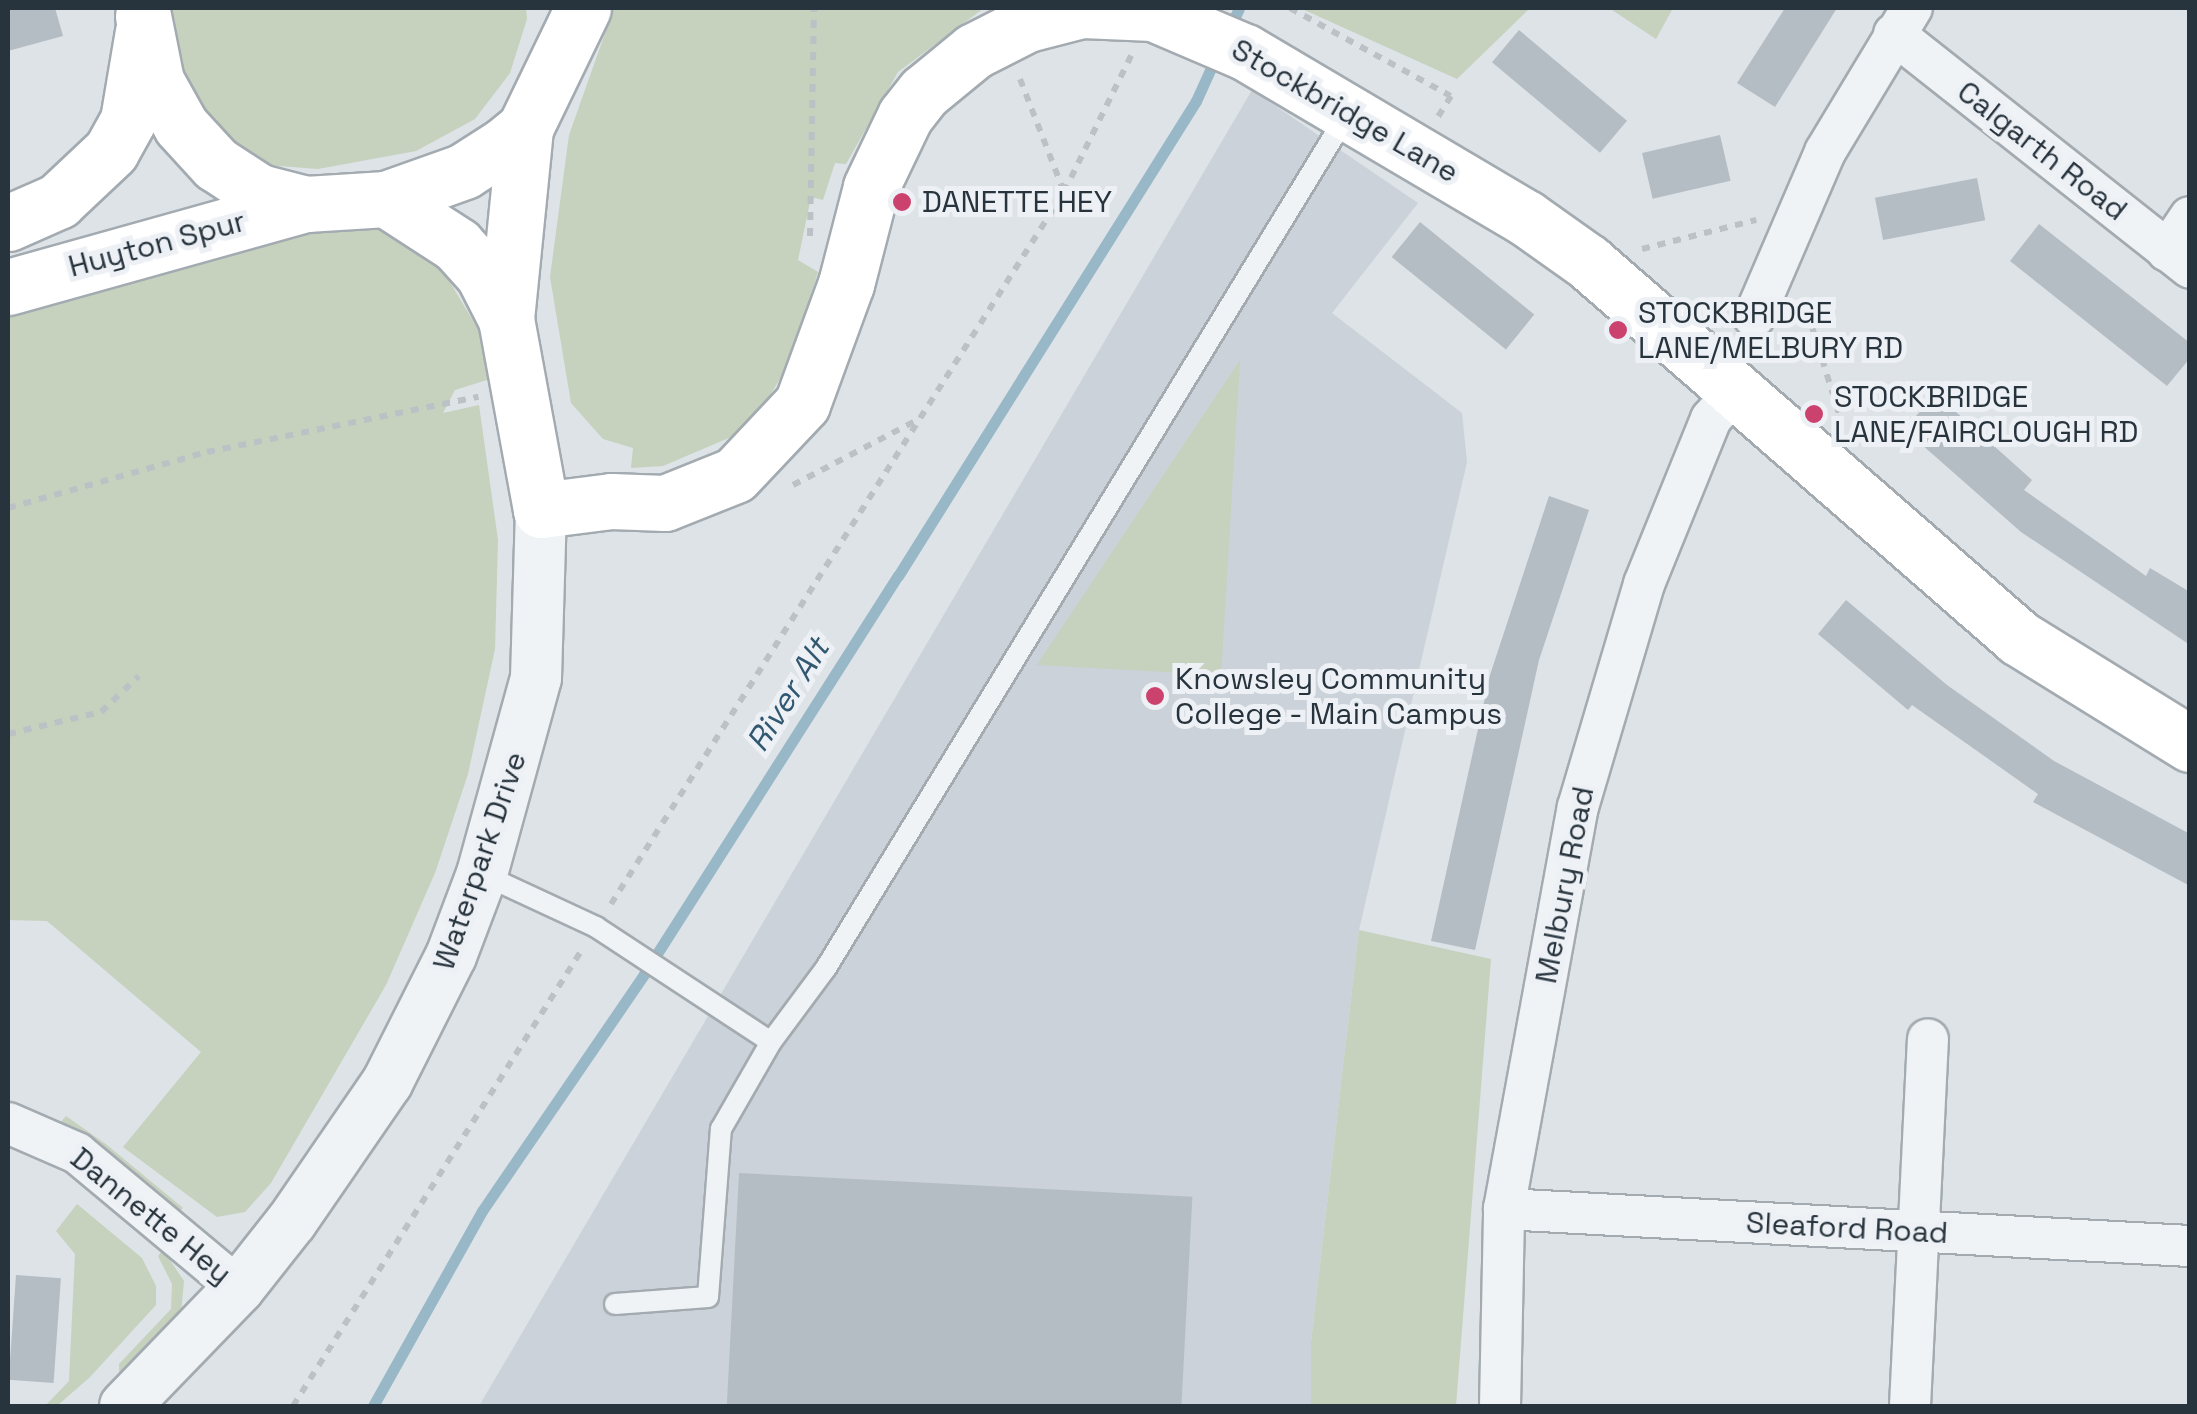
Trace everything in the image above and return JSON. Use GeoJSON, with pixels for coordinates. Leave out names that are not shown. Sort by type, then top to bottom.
{"type":"FeatureCollection","features":[{"type":"Feature","properties":{"kind":"main road","name":"Stockbridge Lane"},"geometry":{"type":"LineString","coordinates":[[541,510],[611,501],[665,503],[736,474],[761,454],[817,374],[886,148],[904,116],[947,71],[1003,34],[1055,16],[1109,8],[1153,13],[1224,42],[1349,110],[1588,262],[2020,638],[2190,744]]}},
{"type":"Feature","properties":{"kind":"main road"},"geometry":{"type":"LineString","coordinates":[[143,19],[156,81],[181,126],[216,164],[259,192],[306,204],[386,199],[464,172],[525,128]]}},
{"type":"Feature","properties":{"kind":"main road"},"geometry":{"type":"LineString","coordinates":[[8,223],[58,201],[111,151],[128,120],[143,19]]}},
{"type":"Feature","properties":{"kind":"main road"},"geometry":{"type":"LineString","coordinates":[[506,319],[525,128],[571,22]]}},
{"type":"Feature","properties":{"kind":"main road"},"geometry":{"type":"LineString","coordinates":[[386,199],[457,244],[483,274],[506,319],[541,510]]}},
{"type":"Feature","properties":{"kind":"main road","name":"Huyton Spur"},"geometry":{"type":"LineString","coordinates":[[8,287],[306,204]]}},
{"type":"Feature","properties":{"kind":"street"},"geometry":{"type":"LineString","coordinates":[[1754,317],[1784,237],[1825,152],[1903,21]]}},
{"type":"Feature","properties":{"kind":"street","name":"Calgarth Road"},"geometry":{"type":"LineString","coordinates":[[1903,21],[2178,259]]}},
{"type":"Feature","properties":{"kind":"street"},"geometry":{"type":"LineString","coordinates":[[2178,259],[2190,218]]}},
{"type":"Feature","properties":{"kind":"street","name":"Melbury Road"},"geometry":{"type":"LineString","coordinates":[[1500,1406],[1504,1209],[1602,714],[1688,470],[1711,419],[1736,390]]}},
{"type":"Feature","properties":{"kind":"street","name":"Waterpark Drive"},"geometry":{"type":"LineString","coordinates":[[125,1406],[239,1288],[387,1083],[452,956],[482,874],[536,678],[541,510]]}},
{"type":"Feature","properties":{"kind":"street"},"geometry":{"type":"LineString","coordinates":[[1910,1406],[1928,1038]]}},
{"type":"Feature","properties":{"kind":"street","name":"Dannette Hey"},"geometry":{"type":"LineString","coordinates":[[8,1123],[77,1153],[239,1288]]}},
{"type":"Feature","properties":{"kind":"street","name":"Sleaford Road"},"geometry":{"type":"LineString","coordinates":[[1504,1209],[2190,1246]]}},
{"type":"Feature","properties":{"kind":"lane"},"geometry":{"type":"LineString","coordinates":[[615,1304],[708,1297],[721,1128],[771,1042],[826,968],[1349,110]]}},
{"type":"Feature","properties":{"kind":"lane"},"geometry":{"type":"LineString","coordinates":[[482,874],[596,928],[771,1042]]}},
{"type":"Feature","properties":{"kind":"path"},"geometry":{"type":"LineString","coordinates":[[814,8],[808,236],[856,243]]}},
{"type":"Feature","properties":{"kind":"path"},"geometry":{"type":"LineString","coordinates":[[1290,8],[1451,96],[1431,128]]}},
{"type":"Feature","properties":{"kind":"path"},"geometry":{"type":"LineString","coordinates":[[293,1406],[1064,192],[1153,13]]}},
{"type":"Feature","properties":{"kind":"path"},"geometry":{"type":"LineString","coordinates":[[1018,72],[1064,192]]}},
{"type":"Feature","properties":{"kind":"path"},"geometry":{"type":"LineString","coordinates":[[1588,262],[1759,219],[1784,237],[1846,435]]}},
{"type":"Feature","properties":{"kind":"path"},"geometry":{"type":"LineString","coordinates":[[8,508],[207,452],[520,386]]}},
{"type":"Feature","properties":{"kind":"path"},"geometry":{"type":"LineString","coordinates":[[8,734],[101,712],[139,676]]}},
{"type":"Feature","properties":{"kind":"shaded area","name":"Knowsley Community College - Main Campus"},"geometry":{"type":"Polygon","coordinates":[[[1252,90],[1418,203],[1332,313],[1462,413],[1467,462],[1359,930],[1311,1342],[1311,1406],[479,1406],[1252,90]]]}},
{"type":"Feature","properties":{"kind":"green space"},"geometry":{"type":"Polygon","coordinates":[[[161,8],[526,8],[527,19],[510,73],[475,119],[416,151],[318,169],[267,165],[245,156],[183,99],[161,8]]]}},
{"type":"Feature","properties":{"kind":"green space"},"geometry":{"type":"Polygon","coordinates":[[[614,8],[984,8],[898,72],[846,164],[835,163],[823,200],[811,197],[798,260],[818,272],[789,364],[764,405],[738,434],[663,466],[631,468],[633,448],[603,439],[571,403],[550,277],[569,135],[614,8]]]}},
{"type":"Feature","properties":{"kind":"green space"},"geometry":{"type":"Polygon","coordinates":[[[1300,8],[1530,8],[1457,79],[1300,8]]]}},
{"type":"Feature","properties":{"kind":"green space"},"geometry":{"type":"Polygon","coordinates":[[[1609,8],[1673,8],[1656,39],[1609,8]]]}},
{"type":"Feature","properties":{"kind":"green space"},"geometry":{"type":"Polygon","coordinates":[[[353,223],[384,230],[438,262],[479,331],[490,379],[455,390],[443,413],[479,405],[498,540],[495,649],[468,774],[435,873],[386,985],[271,1183],[245,1212],[217,1217],[123,1147],[201,1052],[47,921],[8,920],[8,315],[19,299],[165,253],[353,223]]]}},
{"type":"Feature","properties":{"kind":"green space"},"geometry":{"type":"Polygon","coordinates":[[[1240,360],[1221,675],[1037,665],[1240,360]]]}},
{"type":"Feature","properties":{"kind":"green space"},"geometry":{"type":"Polygon","coordinates":[[[1359,930],[1491,959],[1456,1406],[1311,1406],[1311,1342],[1359,930]]]}},
{"type":"Feature","properties":{"kind":"green space"},"geometry":{"type":"Polygon","coordinates":[[[66,1116],[183,1208],[177,1214],[59,1124],[66,1116]]]}},
{"type":"Feature","properties":{"kind":"green space"},"geometry":{"type":"Polygon","coordinates":[[[77,1204],[142,1258],[156,1286],[156,1305],[90,1377],[57,1406],[45,1406],[69,1381],[75,1254],[56,1231],[77,1204]]]}},
{"type":"Feature","properties":{"kind":"green space"},"geometry":{"type":"Polygon","coordinates":[[[163,1250],[184,1281],[181,1313],[125,1376],[119,1374],[119,1364],[171,1309],[172,1284],[158,1256],[163,1250]]]}},
{"type":"Feature","properties":{"kind":"building"},"geometry":{"type":"Polygon","coordinates":[[[8,8],[55,8],[63,36],[8,51],[8,8]]]}},
{"type":"Feature","properties":{"kind":"building"},"geometry":{"type":"Polygon","coordinates":[[[1785,8],[1837,8],[1775,107],[1737,83],[1785,8]]]}},
{"type":"Feature","properties":{"kind":"building"},"geometry":{"type":"Polygon","coordinates":[[[1519,30],[1627,121],[1600,153],[1492,62],[1519,30]]]}},
{"type":"Feature","properties":{"kind":"building"},"geometry":{"type":"Polygon","coordinates":[[[1720,135],[1731,181],[1653,199],[1642,153],[1720,135]]]}},
{"type":"Feature","properties":{"kind":"building"},"geometry":{"type":"Polygon","coordinates":[[[1977,178],[1985,220],[1883,240],[1875,198],[1977,178]]]}},
{"type":"Feature","properties":{"kind":"building"},"geometry":{"type":"Polygon","coordinates":[[[1420,222],[1534,315],[1506,349],[1392,257],[1420,222]]]}},
{"type":"Feature","properties":{"kind":"building"},"geometry":{"type":"Polygon","coordinates":[[[2039,224],[2190,343],[2190,358],[2167,386],[2010,261],[2039,224]]]}},
{"type":"Feature","properties":{"kind":"building"},"geometry":{"type":"Polygon","coordinates":[[[1936,394],[2032,480],[2024,490],[2146,576],[2150,568],[2190,592],[2190,645],[2021,532],[1904,429],[1936,394]]]}},
{"type":"Feature","properties":{"kind":"building"},"geometry":{"type":"Polygon","coordinates":[[[1549,496],[1589,510],[1539,660],[1475,950],[1431,941],[1490,675],[1549,496]]]}},
{"type":"Feature","properties":{"kind":"building"},"geometry":{"type":"Polygon","coordinates":[[[1846,600],[1947,685],[2054,761],[2190,834],[2190,886],[2033,802],[2038,794],[1912,705],[1908,710],[1818,634],[1846,600]]]}},
{"type":"Feature","properties":{"kind":"building"},"geometry":{"type":"Polygon","coordinates":[[[739,1173],[1192,1197],[1181,1406],[727,1406],[739,1173]]]}},
{"type":"Feature","properties":{"kind":"building"},"geometry":{"type":"Polygon","coordinates":[[[16,1275],[61,1278],[54,1383],[9,1380],[16,1275]]]}},
{"type":"Feature","properties":{"kind":"waterway","name":"River Alt"},"geometry":{"type":"LineString","coordinates":[[1228,31],[1239,8]]}},
{"type":"Feature","properties":{"kind":"waterway","name":"River Alt"},"geometry":{"type":"LineString","coordinates":[[373,1406],[482,1211],[644,974],[898,576],[1196,101],[1216,57]]}},
{"type":"Feature","properties":{"kind":"place","name":"DANETTE HEY"},"geometry":{"type":"Point","coordinates":[902,202]}},
{"type":"Feature","properties":{"kind":"place","name":"STOCKBRIDGE LANE/MELBURY RD"},"geometry":{"type":"Point","coordinates":[1618,330]}},
{"type":"Feature","properties":{"kind":"place","name":"STOCKBRIDGE LANE/FAIRCLOUGH RD"},"geometry":{"type":"Point","coordinates":[1814,414]}},
{"type":"Feature","properties":{"kind":"place","name":"Knowsley Community College - Main Campus"},"geometry":{"type":"Point","coordinates":[1155,696]}}]}
